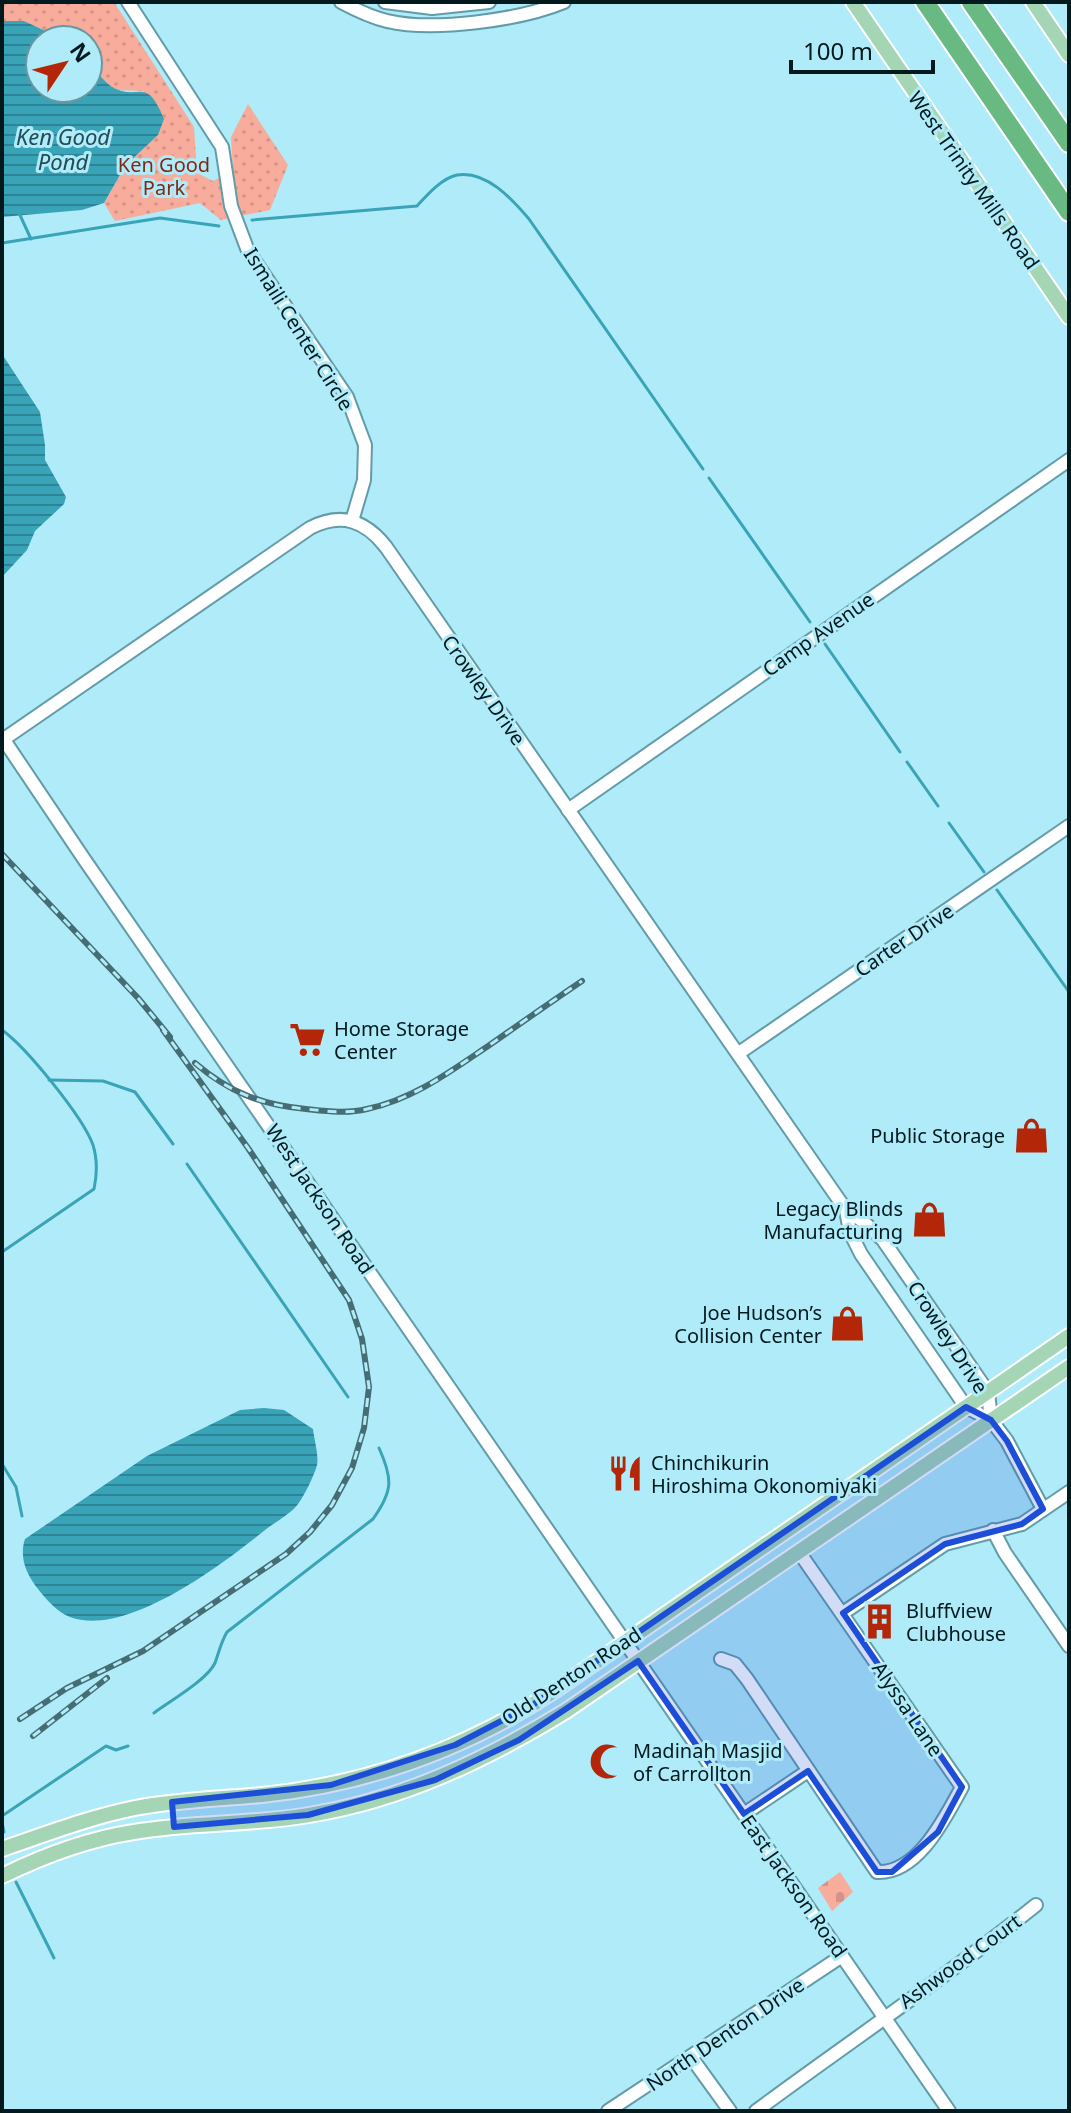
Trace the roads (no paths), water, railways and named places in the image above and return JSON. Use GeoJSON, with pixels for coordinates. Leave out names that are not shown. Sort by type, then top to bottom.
{"type":"FeatureCollection","features":[{"type":"Feature","properties":{"kind":"highway"},"geometry":{"type":"LineString","coordinates":[[925,2],[1069,212]]}},
{"type":"Feature","properties":{"kind":"highway"},"geometry":{"type":"LineString","coordinates":[[971,2],[1066,138]]}},
{"type":"Feature","properties":{"kind":"main road","name":"West Trinity Mills Road"},"geometry":{"type":"LineString","coordinates":[[853,2],[1069,317]]}},
{"type":"Feature","properties":{"kind":"main road"},"geometry":{"type":"LineString","coordinates":[[1033,2],[1069,55]]}},
{"type":"Feature","properties":{"kind":"main road","name":"Old Denton Road"},"geometry":{"type":"LineString","coordinates":[[2,1849],[133,1808],[331,1785],[417,1761],[490,1729],[534,1704],[1069,1336]]}},
{"type":"Feature","properties":{"kind":"main road","name":"Old Denton Road"},"geometry":{"type":"LineString","coordinates":[[2,1876],[90,1842],[133,1832],[308,1815],[375,1800],[435,1780],[519,1740],[1069,1367]]}},
{"type":"Feature","properties":{"kind":"main road"},"geometry":{"type":"LineString","coordinates":[[172,1802],[174,1827]]}},
{"type":"Feature","properties":{"kind":"street","name":"Ismaili Center Circle"},"geometry":{"type":"LineString","coordinates":[[128,2],[217,138],[224,157],[231,206],[242,238],[347,397],[365,445],[364,480],[352,521]]}},
{"type":"Feature","properties":{"kind":"street"},"geometry":{"type":"LineString","coordinates":[[341,2],[360,13],[409,25],[494,19],[526,8],[564,2]]}},
{"type":"Feature","properties":{"kind":"street"},"geometry":{"type":"LineString","coordinates":[[385,2],[432,8],[488,2],[494,19]]}},
{"type":"Feature","properties":{"kind":"street","name":"Camp Avenue"},"geometry":{"type":"LineString","coordinates":[[568,810],[1069,460]]}},
{"type":"Feature","properties":{"kind":"street"},"geometry":{"type":"LineString","coordinates":[[3,738],[310,528],[327,520],[352,521]]}},
{"type":"Feature","properties":{"kind":"street","name":"Crowley Drive"},"geometry":{"type":"LineString","coordinates":[[352,521],[366,526],[386,547],[846,1210],[883,1240],[988,1392],[991,1420]]}},
{"type":"Feature","properties":{"kind":"street","name":"West Jackson Road"},"geometry":{"type":"LineString","coordinates":[[3,738],[638,1661]]}},
{"type":"Feature","properties":{"kind":"street","name":"Carter Drive"},"geometry":{"type":"LineString","coordinates":[[739,1053],[1069,826]]}},
{"type":"Feature","properties":{"kind":"street","name":"Crowley Drive"},"geometry":{"type":"LineString","coordinates":[[846,1210],[850,1232],[861,1254],[966,1407],[991,1420]]}},
{"type":"Feature","properties":{"kind":"street"},"geometry":{"type":"LineString","coordinates":[[991,1420],[1016,1456],[1043,1509]]}},
{"type":"Feature","properties":{"kind":"street"},"geometry":{"type":"LineString","coordinates":[[843,1613],[931,1552],[954,1540],[1022,1524],[1069,1492]]}},
{"type":"Feature","properties":{"kind":"street"},"geometry":{"type":"LineString","coordinates":[[993,1530],[1005,1553],[1069,1646]]}},
{"type":"Feature","properties":{"kind":"street","name":"Alyssa Lane"},"geometry":{"type":"LineString","coordinates":[[799,1552],[962,1787],[938,1832],[910,1860],[892,1872],[877,1872],[808,1771]]}},
{"type":"Feature","properties":{"kind":"street"},"geometry":{"type":"LineString","coordinates":[[721,1659],[735,1664],[741,1671],[808,1771],[744,1814]]}},
{"type":"Feature","properties":{"kind":"street","name":"East Jackson Road"},"geometry":{"type":"LineString","coordinates":[[638,1661],[949,2111]]}},
{"type":"Feature","properties":{"kind":"street","name":"Ashwood Court"},"geometry":{"type":"LineString","coordinates":[[756,2111],[963,1963],[1036,1905]]}},
{"type":"Feature","properties":{"kind":"street","name":"North Denton Drive"},"geometry":{"type":"LineString","coordinates":[[608,2111],[842,1956]]}},
{"type":"Feature","properties":{"kind":"street"},"geometry":{"type":"LineString","coordinates":[[691,2057],[730,2111]]}},
{"type":"Feature","properties":{"kind":"water","name":"Ken Good Pond"},"geometry":{"type":"Polygon","coordinates":[[[2,21],[24,21],[30,24],[24,24],[24,104],[104,104],[104,79],[123,91],[147,93],[164,119],[158,135],[125,166],[104,203],[82,210],[2,217],[2,21]]]}},
{"type":"Feature","properties":{"kind":"water"},"geometry":{"type":"Polygon","coordinates":[[[2,354],[40,412],[45,460],[66,497],[64,504],[35,531],[27,550],[2,577],[2,354]]]}},
{"type":"Feature","properties":{"kind":"water"},"geometry":{"type":"Polygon","coordinates":[[[240,1410],[284,1410],[313,1429],[317,1465],[304,1495],[291,1511],[200,1578],[145,1608],[118,1617],[93,1621],[70,1617],[41,1593],[25,1565],[25,1539],[147,1456],[240,1410]]]}},
{"type":"Feature","properties":{"kind":"waterway"},"geometry":{"type":"LineString","coordinates":[[252,220],[417,206],[451,177],[468,175],[488,181],[529,219],[703,469]]}},
{"type":"Feature","properties":{"kind":"waterway"},"geometry":{"type":"LineString","coordinates":[[19,213],[31,239]]}},
{"type":"Feature","properties":{"kind":"waterway"},"geometry":{"type":"LineString","coordinates":[[2,243],[160,218],[219,226]]}},
{"type":"Feature","properties":{"kind":"waterway"},"geometry":{"type":"LineString","coordinates":[[709,478],[810,622]]}},
{"type":"Feature","properties":{"kind":"waterway"},"geometry":{"type":"LineString","coordinates":[[825,644],[900,752]]}},
{"type":"Feature","properties":{"kind":"waterway"},"geometry":{"type":"LineString","coordinates":[[907,762],[938,806]]}},
{"type":"Feature","properties":{"kind":"waterway"},"geometry":{"type":"LineString","coordinates":[[949,823],[984,872]]}},
{"type":"Feature","properties":{"kind":"waterway"},"geometry":{"type":"LineString","coordinates":[[997,890],[1069,992]]}},
{"type":"Feature","properties":{"kind":"waterway"},"geometry":{"type":"LineString","coordinates":[[2,1030],[39,1066],[78,1118],[93,1145],[96,1167],[94,1189],[2,1252]]}},
{"type":"Feature","properties":{"kind":"waterway"},"geometry":{"type":"LineString","coordinates":[[49,1080],[103,1081],[135,1092],[173,1144]]}},
{"type":"Feature","properties":{"kind":"waterway"},"geometry":{"type":"LineString","coordinates":[[187,1164],[348,1397]]}},
{"type":"Feature","properties":{"kind":"waterway"},"geometry":{"type":"LineString","coordinates":[[154,1713],[211,1670],[227,1632],[373,1519],[389,1485],[387,1468],[379,1448]]}},
{"type":"Feature","properties":{"kind":"waterway"},"geometry":{"type":"LineString","coordinates":[[2,1464],[16,1487],[22,1516]]}},
{"type":"Feature","properties":{"kind":"waterway"},"geometry":{"type":"LineString","coordinates":[[2,1816],[106,1746],[116,1750],[128,1746]]}},
{"type":"Feature","properties":{"kind":"waterway"},"geometry":{"type":"LineString","coordinates":[[2,1822],[4,1832]]}},
{"type":"Feature","properties":{"kind":"waterway"},"geometry":{"type":"LineString","coordinates":[[16,1882],[54,1958]]}},
{"type":"Feature","properties":{"kind":"railway"},"geometry":{"type":"LineString","coordinates":[[2,854],[138,998],[170,1037]]}},
{"type":"Feature","properties":{"kind":"railway"},"geometry":{"type":"LineString","coordinates":[[195,1063],[233,1089],[274,1104],[336,1112],[367,1109],[401,1098],[432,1083],[582,981]]}},
{"type":"Feature","properties":{"kind":"railway"},"geometry":{"type":"LineString","coordinates":[[20,1719],[67,1688],[143,1651],[286,1554],[310,1532],[332,1505],[352,1468],[364,1428],[369,1387],[362,1339],[349,1300],[248,1148],[163,1030]]}},
{"type":"Feature","properties":{"kind":"railway"},"geometry":{"type":"LineString","coordinates":[[33,1736],[107,1678]]}},
{"type":"Feature","properties":{"kind":"place","name":"Home Storage Center"},"geometry":{"type":"Point","coordinates":[308,1039]}},
{"type":"Feature","properties":{"kind":"place","name":"Public Storage"},"geometry":{"type":"Point","coordinates":[1031,1135]}},
{"type":"Feature","properties":{"kind":"place","name":"Legacy Blinds Manufacturing"},"geometry":{"type":"Point","coordinates":[929,1220]}},
{"type":"Feature","properties":{"kind":"place","name":"Joe Hudson’s Collision Center"},"geometry":{"type":"Point","coordinates":[848,1324]}},
{"type":"Feature","properties":{"kind":"place","name":"Chinchikurin Hiroshima Okonomiyaki"},"geometry":{"type":"Point","coordinates":[625,1473]}},
{"type":"Feature","properties":{"kind":"place","name":"Bluffview Clubhouse"},"geometry":{"type":"Point","coordinates":[880,1621]}},
{"type":"Feature","properties":{"kind":"place","name":"Madinah Masjid of Carrollton"},"geometry":{"type":"Point","coordinates":[607,1761]}},
{"type":"Feature","properties":{"kind":"park label","name":"Ken Good Park"},"geometry":{"type":"Point","coordinates":[164,176]}}]}
